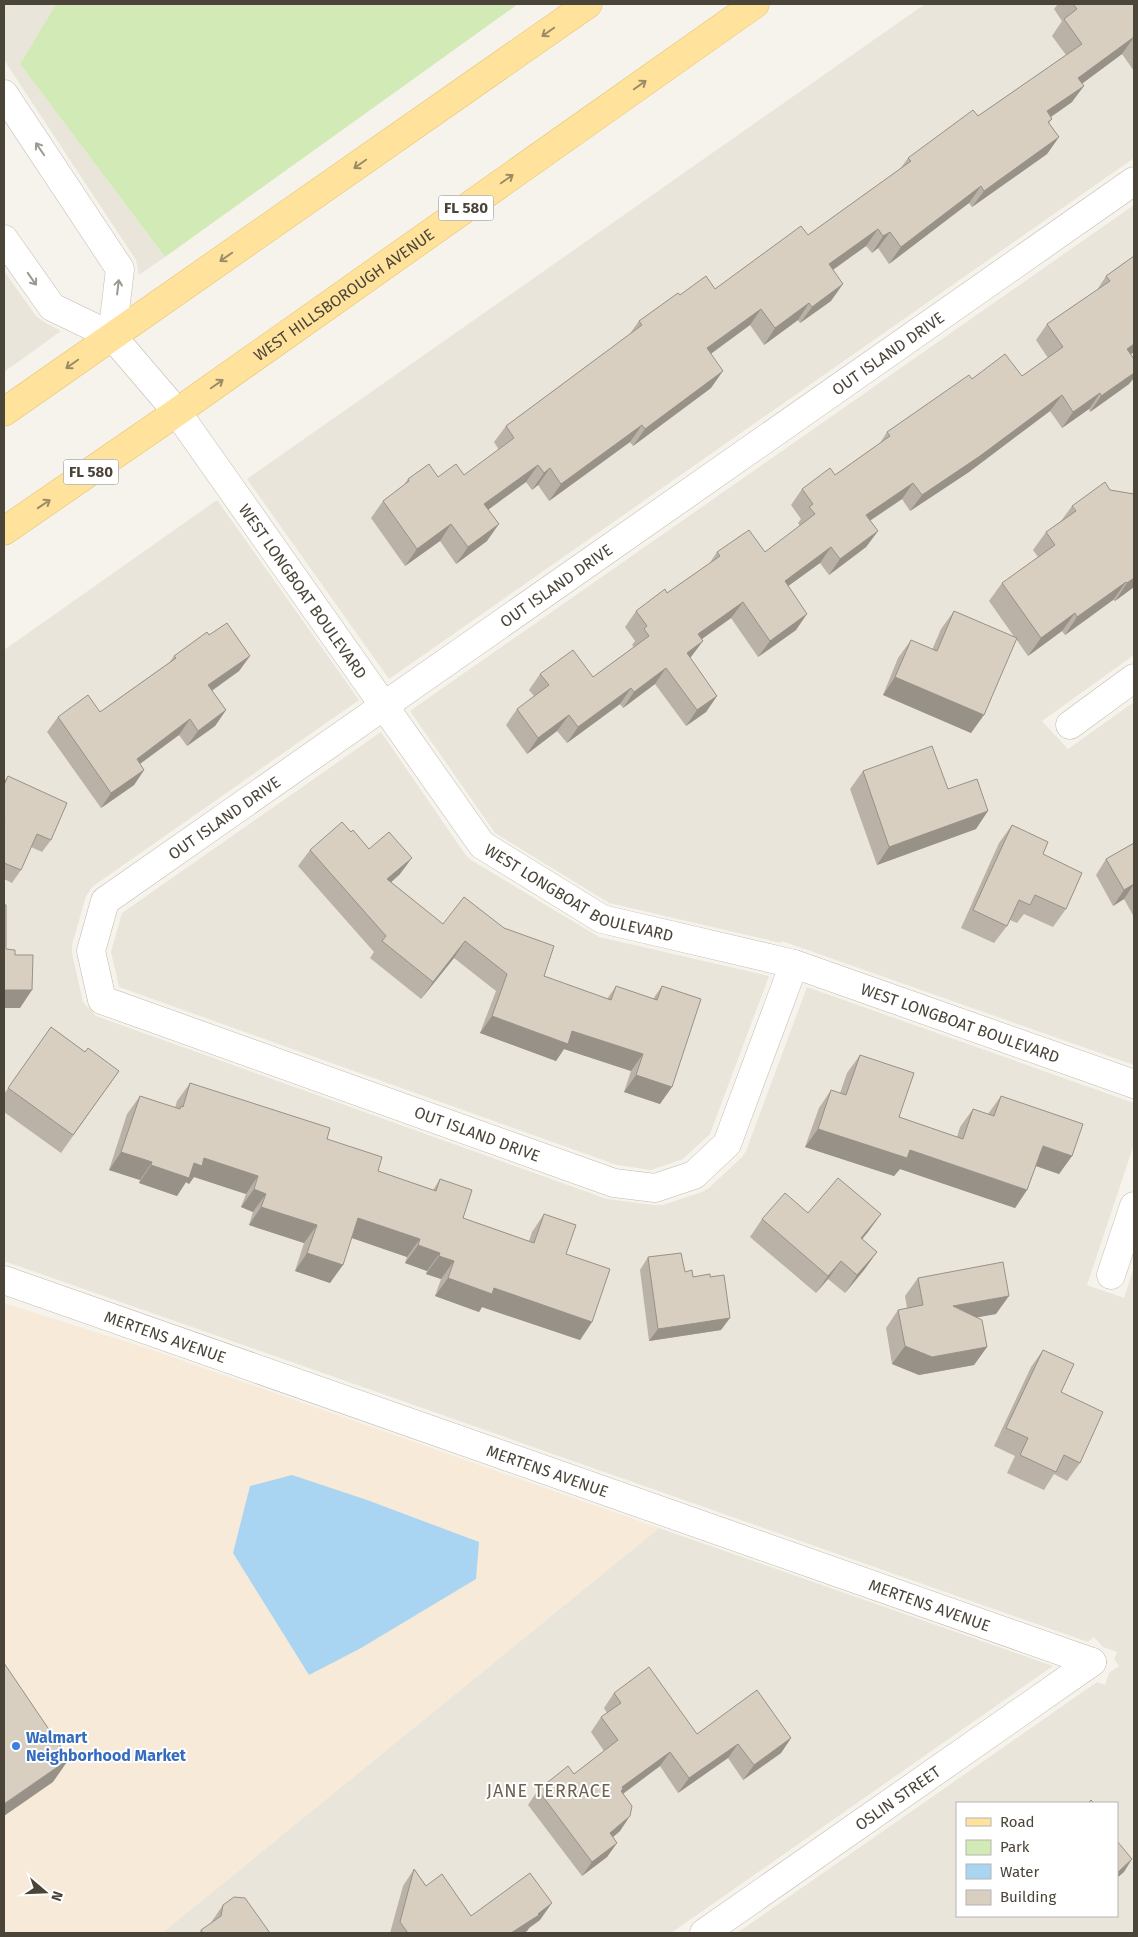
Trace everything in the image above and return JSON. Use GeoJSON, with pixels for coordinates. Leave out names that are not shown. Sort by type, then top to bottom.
{"type":"FeatureCollection","features":[{"type":"Feature","properties":{"kind":"main road"},"geometry":{"type":"LineString","coordinates":[[4,412],[588,4]]}},
{"type":"Feature","properties":{"kind":"main road","name":"WEST HILLSBOROUGH AVENUE"},"geometry":{"type":"LineString","coordinates":[[4,531],[177,412],[755,4]]}},
{"type":"Feature","properties":{"kind":"street"},"geometry":{"type":"LineString","coordinates":[[4,94],[120,269],[112,336]]}},
{"type":"Feature","properties":{"kind":"street","name":"OUT ISLAND DRIVE"},"geometry":{"type":"LineString","coordinates":[[794,964],[727,1144],[694,1175],[655,1188],[614,1182],[102,1000],[91,951],[105,902],[1134,181]]}},
{"type":"Feature","properties":{"kind":"street","name":"WEST LONGBOAT BOULEVARD"},"geometry":{"type":"LineString","coordinates":[[4,239],[52,307],[112,336],[177,412],[482,845],[602,919],[794,964],[1134,1084]]}},
{"type":"Feature","properties":{"kind":"street"},"geometry":{"type":"LineString","coordinates":[[1070,725],[1134,678]]}},
{"type":"Feature","properties":{"kind":"street"},"geometry":{"type":"LineString","coordinates":[[1111,1275],[1134,1206]]}},
{"type":"Feature","properties":{"kind":"street","name":"MERTENS AVENUE"},"geometry":{"type":"LineString","coordinates":[[4,1280],[1092,1662]]}},
{"type":"Feature","properties":{"kind":"street","name":"OSLIN STREET"},"geometry":{"type":"LineString","coordinates":[[704,1933],[1092,1662]]}},
{"type":"Feature","properties":{"kind":"shaded area"},"geometry":{"type":"Polygon","coordinates":[[[4,4],[56,4],[20,64],[165,257],[139,275],[136,260],[4,60],[4,4]]]}},
{"type":"Feature","properties":{"kind":"shaded area"},"geometry":{"type":"Polygon","coordinates":[[[925,4],[1134,4],[1134,158],[389,679],[247,479],[925,4]]]}},
{"type":"Feature","properties":{"kind":"shaded area"},"geometry":{"type":"Polygon","coordinates":[[[1134,205],[1134,655],[1042,721],[1068,749],[1134,702],[1134,1065],[782,941],[781,943],[609,903],[495,833],[410,711],[1134,205]]]}},
{"type":"Feature","properties":{"kind":"shaded area"},"geometry":{"type":"Polygon","coordinates":[[[4,271],[36,316],[61,331],[4,372],[4,271]]]}},
{"type":"Feature","properties":{"kind":"shaded area"},"geometry":{"type":"Polygon","coordinates":[[[217,500],[359,700],[92,887],[86,896],[72,945],[72,953],[83,1002],[96,1016],[607,1199],[654,1205],[663,1205],[702,1192],[709,1188],[742,1157],[746,1151],[807,987],[1134,1103],[1134,1144],[1087,1285],[1124,1298],[1134,1267],[1134,1933],[737,1933],[1097,1682],[1105,1685],[1109,1673],[1119,1666],[1114,1659],[1117,1652],[1103,1647],[1094,1637],[1088,1642],[4,1261],[4,650],[217,500]]]}},
{"type":"Feature","properties":{"kind":"shaded area"},"geometry":{"type":"Polygon","coordinates":[[[381,732],[471,860],[599,937],[769,976],[710,1134],[683,1159],[651,1170],[617,1165],[119,987],[111,952],[122,913],[381,732]]]}},
{"type":"Feature","properties":{"kind":"shaded area"},"geometry":{"type":"Polygon","coordinates":[[[4,1303],[152,1350],[659,1528],[162,1933],[4,1933],[4,1303]]]}},
{"type":"Feature","properties":{"kind":"shaded area"},"geometry":{"type":"Polygon","coordinates":[[[659,1528],[1053,1666],[671,1933],[162,1933],[659,1528]]]}},
{"type":"Feature","properties":{"kind":"green space"},"geometry":{"type":"Polygon","coordinates":[[[56,4],[518,4],[165,257],[20,64],[56,4]]]}},
{"type":"Feature","properties":{"kind":"water"},"geometry":{"type":"Polygon","coordinates":[[[292,1475],[367,1500],[479,1542],[476,1579],[361,1648],[309,1675],[233,1553],[250,1486],[292,1475]]]}},
{"type":"Feature","properties":{"kind":"building"},"geometry":{"type":"Polygon","coordinates":[[[1073,4],[1134,4],[1134,37],[1078,78],[1084,86],[1047,111],[1052,119],[1048,122],[1059,137],[984,191],[981,186],[901,247],[890,232],[883,236],[878,229],[829,264],[843,284],[812,307],[809,303],[775,328],[761,309],[707,348],[723,371],[645,429],[642,425],[561,484],[550,468],[544,473],[538,465],[484,504],[499,524],[468,547],[451,524],[417,549],[383,501],[409,481],[408,479],[429,464],[438,477],[456,464],[464,475],[514,438],[506,426],[642,325],[639,321],[678,293],[680,295],[706,276],[715,289],[801,226],[808,235],[911,161],[908,158],[973,110],[978,116],[1082,44],[1064,19],[1077,9],[1073,4]]]}},
{"type":"Feature","properties":{"kind":"building"},"geometry":{"type":"Polygon","coordinates":[[[1134,256],[1134,344],[1127,349],[1134,359],[1134,373],[1101,396],[1100,393],[1073,412],[1062,395],[980,456],[922,495],[913,483],[866,515],[878,531],[840,559],[831,547],[785,581],[807,614],[770,641],[743,602],[698,634],[703,641],[687,653],[717,696],[697,710],[666,668],[634,692],[631,688],[578,727],[569,715],[538,738],[517,709],[549,685],[540,674],[573,650],[593,677],[649,636],[644,629],[647,626],[636,611],[665,589],[667,593],[720,556],[717,552],[749,530],[765,552],[815,514],[809,507],[813,504],[802,489],[830,468],[835,475],[890,436],[887,432],[969,375],[972,379],[1005,354],[1022,376],[1063,347],[1047,324],[1110,281],[1106,276],[1134,256]]]}},
{"type":"Feature","properties":{"kind":"building"},"geometry":{"type":"Polygon","coordinates":[[[1105,482],[1110,490],[1134,494],[1134,578],[1077,617],[1075,613],[1041,638],[1002,583],[1055,545],[1046,532],[1076,511],[1072,506],[1105,482]]]}},
{"type":"Feature","properties":{"kind":"building"},"geometry":{"type":"Polygon","coordinates":[[[954,611],[1017,638],[984,715],[895,677],[911,640],[937,651],[954,611]]]}},
{"type":"Feature","properties":{"kind":"building"},"geometry":{"type":"Polygon","coordinates":[[[227,623],[250,656],[208,685],[226,710],[198,731],[190,719],[137,759],[144,770],[111,793],[58,717],[88,695],[100,712],[176,658],[174,656],[207,632],[209,635],[227,623]]]}},
{"type":"Feature","properties":{"kind":"building"},"geometry":{"type":"Polygon","coordinates":[[[932,746],[948,789],[977,779],[988,811],[889,847],[863,771],[932,746]]]}},
{"type":"Feature","properties":{"kind":"building"},"geometry":{"type":"Polygon","coordinates":[[[8,776],[67,803],[51,840],[37,834],[21,870],[4,863],[4,785],[8,776]]]}},
{"type":"Feature","properties":{"kind":"building"},"geometry":{"type":"Polygon","coordinates":[[[342,822],[351,832],[353,830],[369,849],[389,832],[412,858],[387,879],[443,924],[464,897],[504,928],[554,946],[544,976],[611,1000],[616,986],[657,1000],[662,986],[701,999],[672,1087],[636,1075],[643,1054],[572,1031],[568,1044],[492,1016],[507,974],[465,941],[433,982],[382,941],[386,936],[310,850],[342,822]]]}},
{"type":"Feature","properties":{"kind":"building"},"geometry":{"type":"Polygon","coordinates":[[[1012,825],[1048,842],[1043,854],[1082,873],[1066,909],[1035,895],[1030,905],[1019,900],[1007,926],[973,910],[1012,825]]]}},
{"type":"Feature","properties":{"kind":"building"},"geometry":{"type":"Polygon","coordinates":[[[1134,843],[1134,884],[1124,890],[1106,859],[1134,843]]]}},
{"type":"Feature","properties":{"kind":"building"},"geometry":{"type":"Polygon","coordinates":[[[4,904],[6,905],[6,949],[15,950],[15,955],[33,955],[32,990],[4,990],[4,904]]]}},
{"type":"Feature","properties":{"kind":"building"},"geometry":{"type":"Polygon","coordinates":[[[51,1027],[85,1052],[88,1048],[119,1071],[73,1135],[8,1088],[51,1027]]]}},
{"type":"Feature","properties":{"kind":"building"},"geometry":{"type":"Polygon","coordinates":[[[860,1055],[914,1073],[899,1117],[963,1139],[973,1109],[994,1116],[1001,1096],[1083,1124],[1072,1156],[1043,1146],[1027,1190],[910,1150],[907,1158],[818,1129],[831,1090],[846,1095],[860,1055]]]}},
{"type":"Feature","properties":{"kind":"building"},"geometry":{"type":"Polygon","coordinates":[[[190,1083],[330,1128],[327,1139],[382,1157],[378,1171],[436,1191],[440,1179],[472,1190],[463,1218],[534,1243],[544,1214],[576,1225],[566,1254],[610,1269],[592,1322],[494,1288],[492,1294],[448,1278],[454,1261],[439,1256],[440,1253],[418,1245],[420,1239],[358,1218],[343,1265],[307,1253],[317,1225],[261,1207],[266,1194],[254,1189],[258,1176],[204,1158],[202,1166],[194,1163],[189,1178],[151,1165],[152,1162],[121,1152],[140,1096],[180,1109],[181,1106],[183,1107],[190,1083]]]}},
{"type":"Feature","properties":{"kind":"building"},"geometry":{"type":"Polygon","coordinates":[[[838,1178],[881,1214],[861,1238],[877,1252],[857,1275],[841,1261],[828,1276],[762,1219],[785,1193],[808,1213],[838,1178]]]}},
{"type":"Feature","properties":{"kind":"building"},"geometry":{"type":"Polygon","coordinates":[[[681,1253],[685,1272],[692,1270],[693,1277],[710,1274],[710,1277],[724,1275],[730,1318],[658,1329],[648,1257],[681,1253]]]}},
{"type":"Feature","properties":{"kind":"building"},"geometry":{"type":"Polygon","coordinates":[[[1003,1262],[1009,1296],[953,1306],[982,1320],[987,1347],[932,1357],[905,1346],[898,1310],[923,1305],[918,1278],[1003,1262]]]}},
{"type":"Feature","properties":{"kind":"building"},"geometry":{"type":"Polygon","coordinates":[[[1043,1350],[1074,1364],[1061,1392],[1103,1412],[1080,1463],[1064,1455],[1056,1472],[1020,1455],[1028,1438],[1006,1428],[1043,1350]]]}},
{"type":"Feature","properties":{"kind":"building"},"geometry":{"type":"Polygon","coordinates":[[[4,1663],[69,1759],[4,1804],[4,1663]]]}},
{"type":"Feature","properties":{"kind":"building"},"geometry":{"type":"Polygon","coordinates":[[[649,1667],[697,1734],[757,1690],[791,1738],[754,1765],[738,1744],[689,1778],[670,1752],[622,1787],[621,1791],[632,1806],[630,1816],[610,1833],[617,1843],[592,1862],[538,1790],[568,1766],[574,1774],[618,1740],[601,1717],[621,1703],[614,1693],[649,1667]]]}},
{"type":"Feature","properties":{"kind":"building"},"geometry":{"type":"Polygon","coordinates":[[[1118,1842],[1132,1859],[1118,1872],[1118,1842]]]}},
{"type":"Feature","properties":{"kind":"building"},"geometry":{"type":"Polygon","coordinates":[[[414,1869],[426,1886],[442,1874],[471,1916],[530,1873],[552,1903],[539,1915],[511,1933],[408,1933],[400,1922],[414,1869]]]}},
{"type":"Feature","properties":{"kind":"building"},"geometry":{"type":"Polygon","coordinates":[[[234,1897],[245,1898],[270,1933],[203,1933],[201,1930],[221,1916],[223,1905],[234,1897]]]}},
{"type":"Feature","properties":{"kind":"place","name":"Walmart Neighborhood Market"},"geometry":{"type":"Point","coordinates":[16,1746]}},
{"type":"Feature","properties":{"kind":"district","name":"JANE TERRACE"},"geometry":{"type":"Point","coordinates":[549,1791]}}]}
